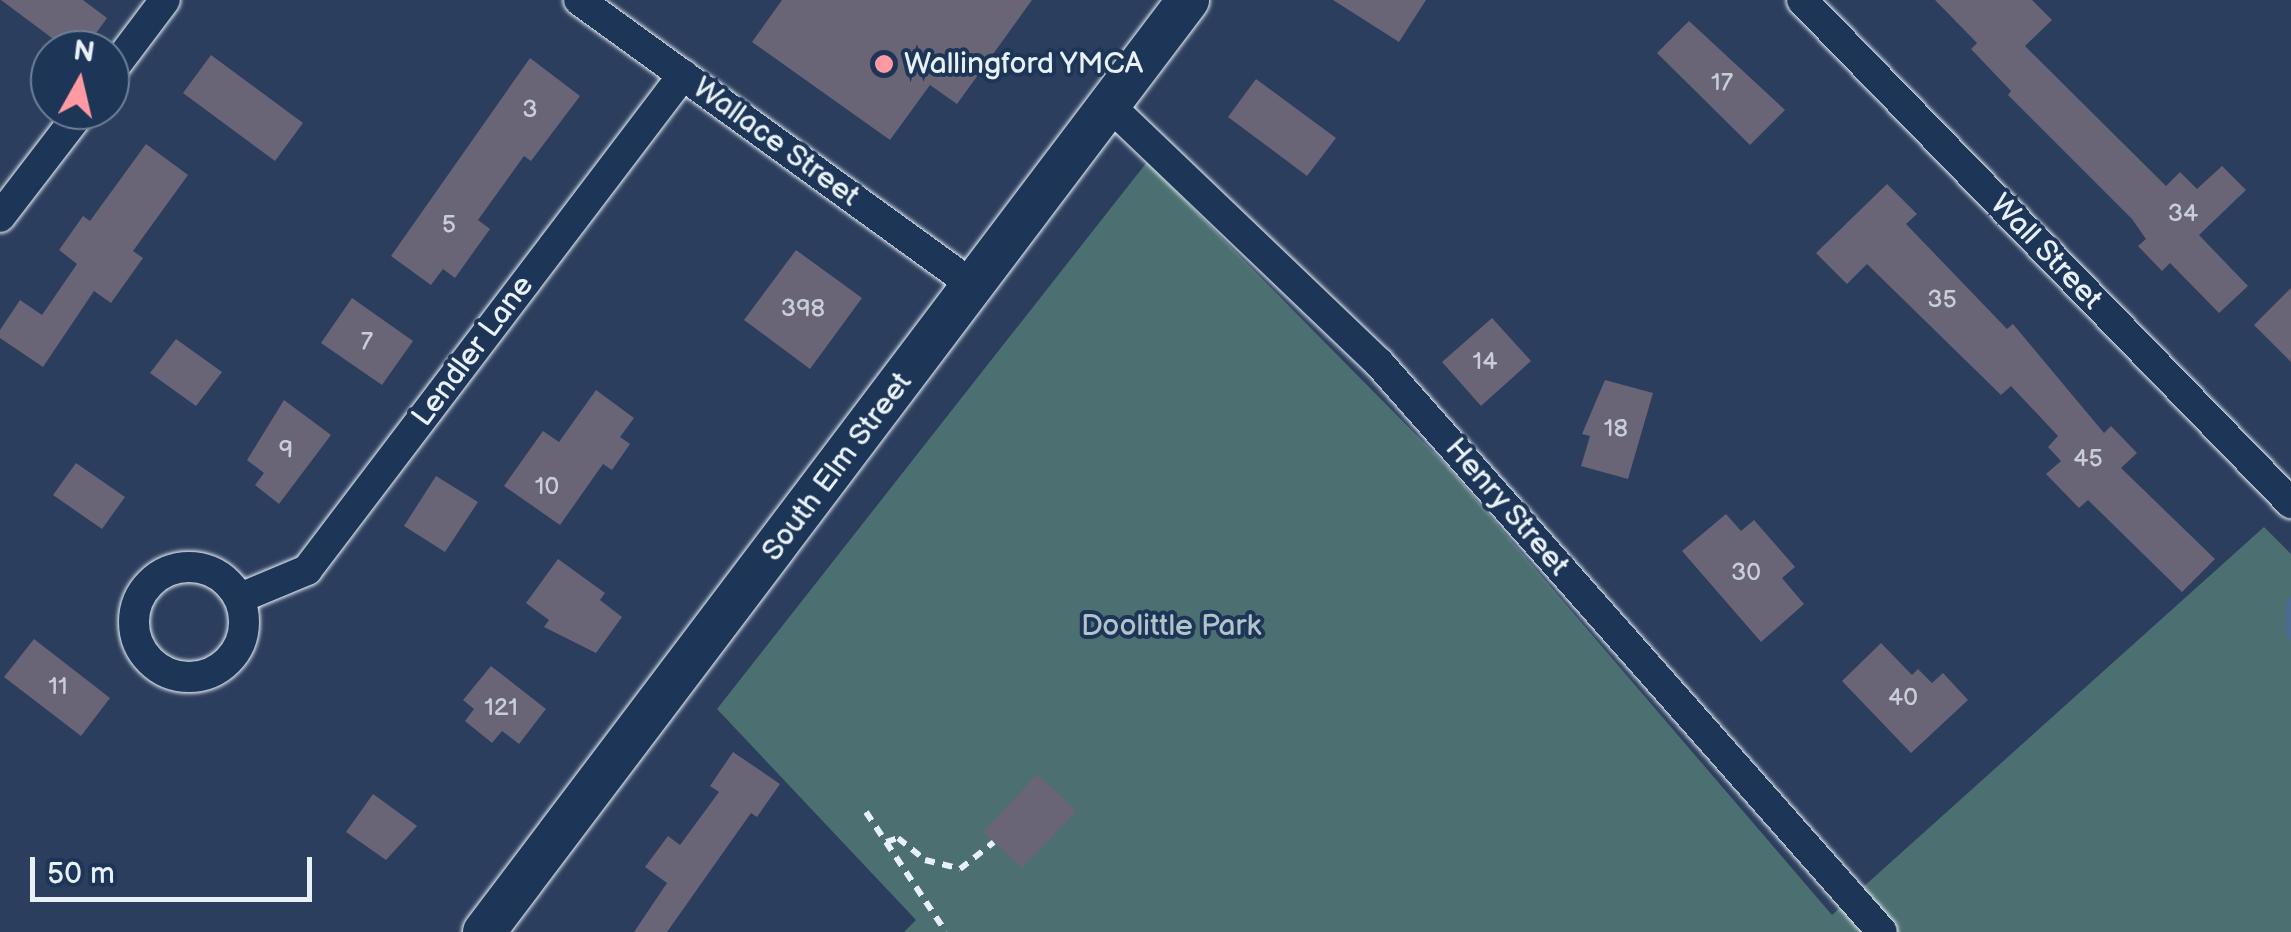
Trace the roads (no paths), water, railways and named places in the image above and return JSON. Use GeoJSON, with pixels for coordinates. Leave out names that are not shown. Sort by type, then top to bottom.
{"type":"FeatureCollection","features":[{"type":"Feature","properties":{"kind":"main road","name":"South Elm Street"},"geometry":{"type":"LineString","coordinates":[[484,932],[1188,0]]}},
{"type":"Feature","properties":{"kind":"street"},"geometry":{"type":"LineString","coordinates":[[130,46],[165,0]]}},
{"type":"Feature","properties":{"kind":"street","name":"Wallace Street"},"geometry":{"type":"LineString","coordinates":[[579,0],[972,285]]}},
{"type":"Feature","properties":{"kind":"street","name":"Wall Street"},"geometry":{"type":"LineString","coordinates":[[1802,0],[2291,503]]}},
{"type":"Feature","properties":{"kind":"street","name":"Lendler Lane"},"geometry":{"type":"LineString","coordinates":[[240,598],[307,570],[683,75]]}},
{"type":"Feature","properties":{"kind":"street","name":"Henry Street"},"geometry":{"type":"LineString","coordinates":[[1109,105],[1379,363],[1882,932]]}},
{"type":"Feature","properties":{"kind":"street"},"geometry":{"type":"LineString","coordinates":[[0,217],[67,130]]}},
{"type":"Feature","properties":{"kind":"waterway"},"geometry":{"type":"LineString","coordinates":[[2291,603],[2291,633]]}},
{"type":"Feature","properties":{"kind":"place","name":"Wallingford YMCA"},"geometry":{"type":"Point","coordinates":[884,64]}},
{"type":"Feature","properties":{"kind":"park label","name":"Doolittle Park"},"geometry":{"type":"Point","coordinates":[1171,626]}}]}
